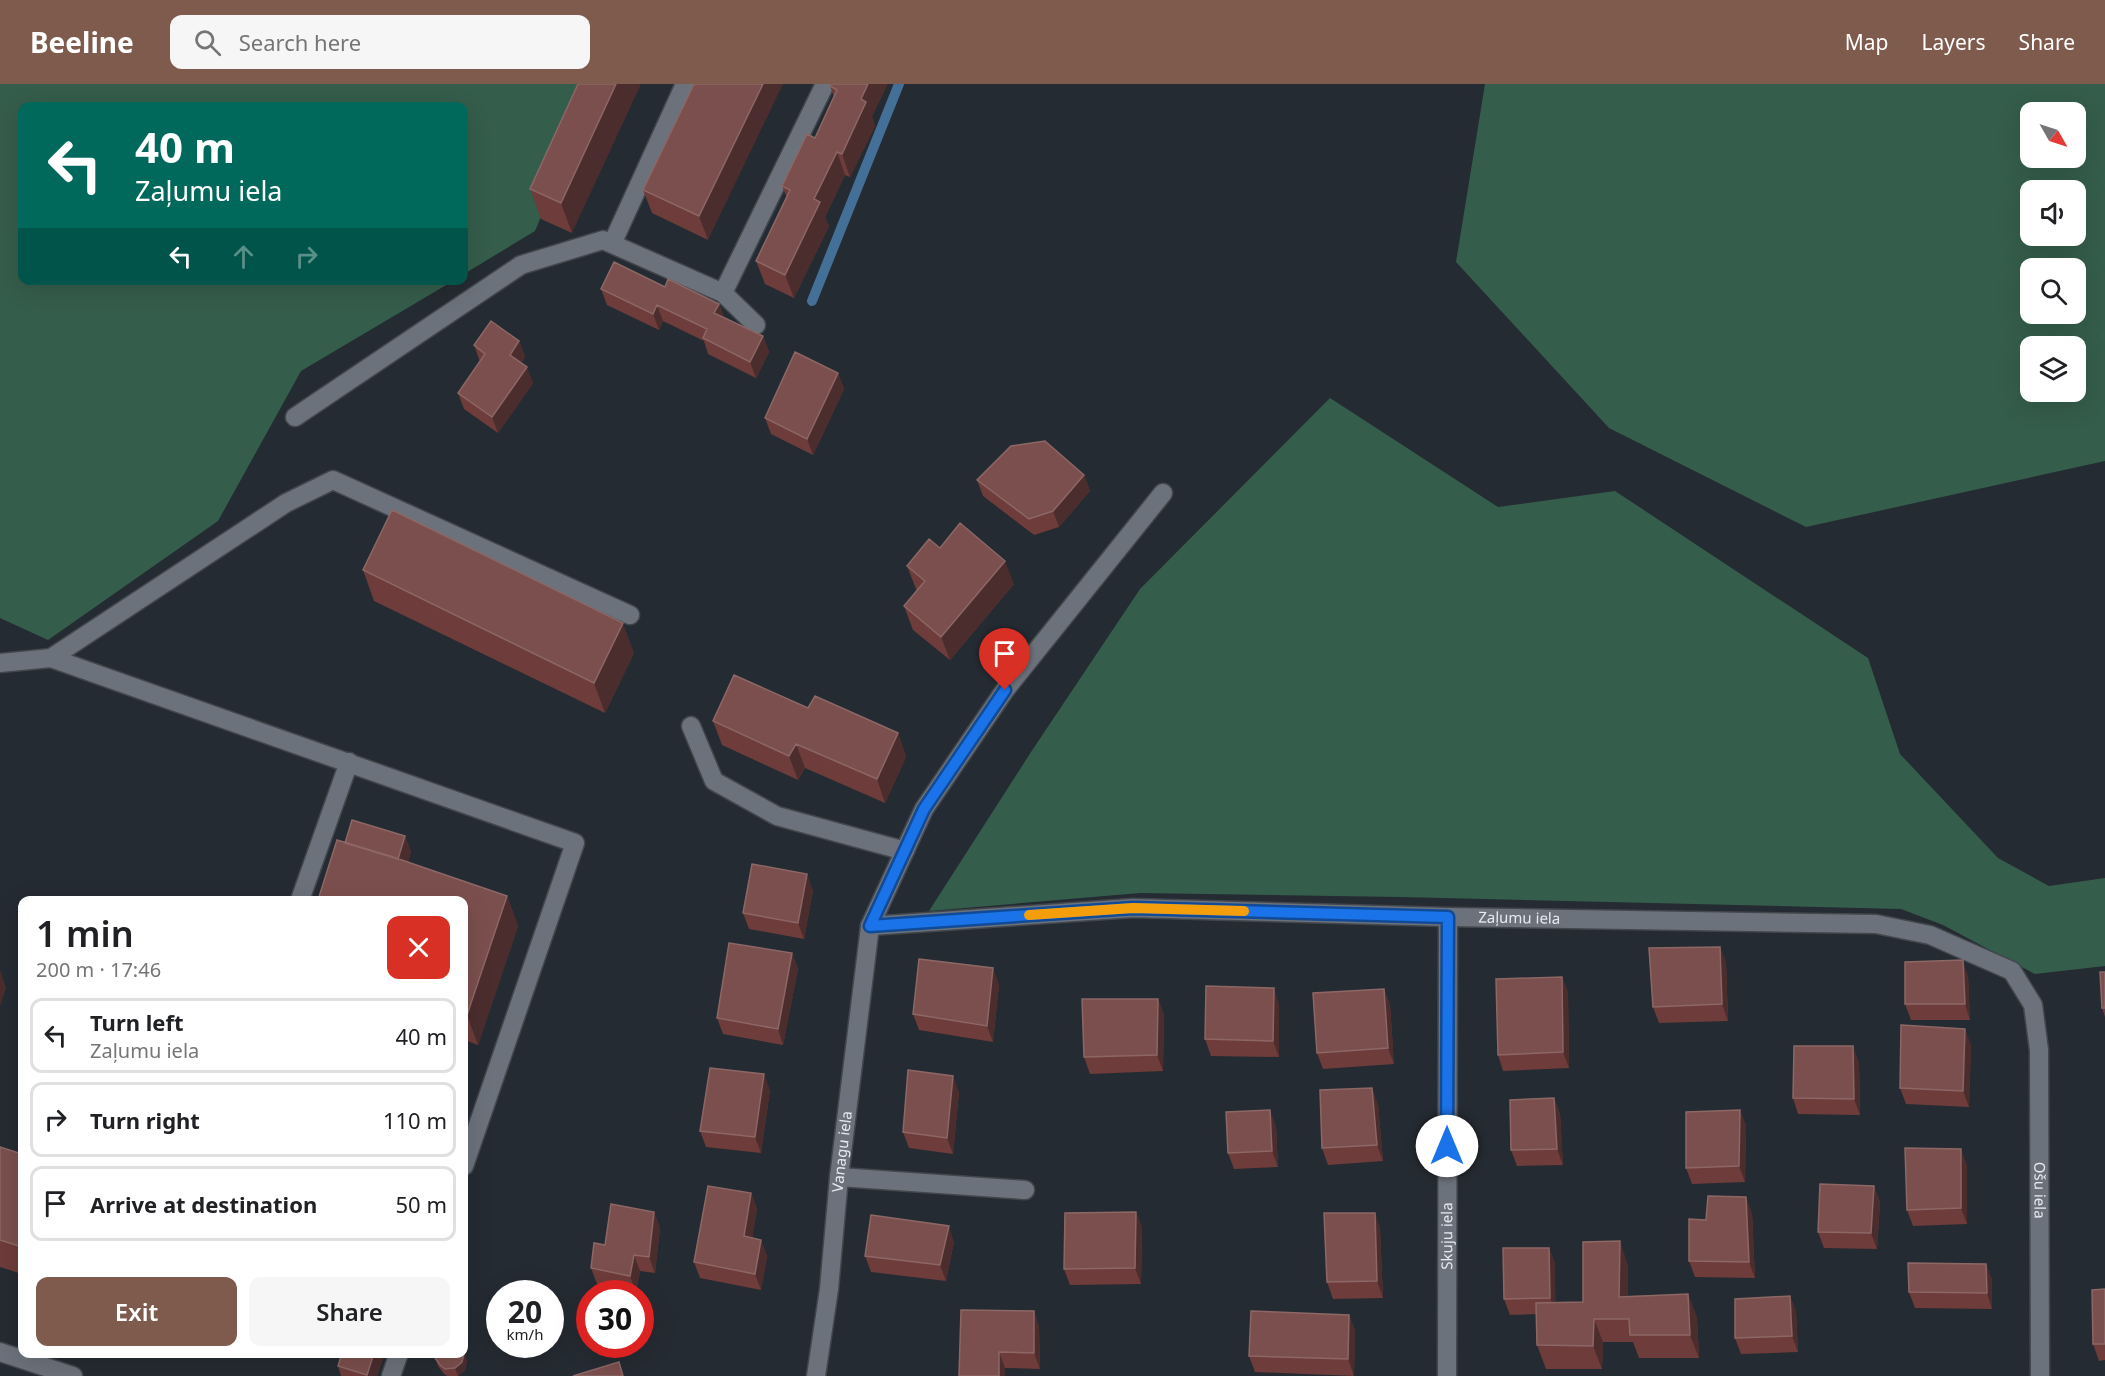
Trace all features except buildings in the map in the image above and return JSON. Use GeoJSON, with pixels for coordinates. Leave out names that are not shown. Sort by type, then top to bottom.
{"type":"FeatureCollection","features":[{"type":"Feature","properties":{"kind":"street"},"geometry":{"type":"LineString","coordinates":[[612,244],[685,84]]}},
{"type":"Feature","properties":{"kind":"street"},"geometry":{"type":"LineString","coordinates":[[723,292],[825,84]]}},
{"type":"Feature","properties":{"kind":"street"},"geometry":{"type":"LineString","coordinates":[[295,417],[521,265],[603,240],[723,292],[756,325]]}},
{"type":"Feature","properties":{"kind":"street"},"geometry":{"type":"LineString","coordinates":[[51,658],[286,503],[333,480],[630,615]]}},
{"type":"Feature","properties":{"kind":"street","name":"Vanagu iela"},"geometry":{"type":"LineString","coordinates":[[816,1376],[829,1289],[839,1177],[870,926],[924,809],[1005,690],[1163,494]]}},
{"type":"Feature","properties":{"kind":"street"},"geometry":{"type":"LineString","coordinates":[[0,663],[51,658],[574,843],[468,1154]]}},
{"type":"Feature","properties":{"kind":"street"},"geometry":{"type":"LineString","coordinates":[[691,726],[714,781],[777,816],[905,851]]}},
{"type":"Feature","properties":{"kind":"street"},"geometry":{"type":"LineString","coordinates":[[301,896],[349,762]]}},
{"type":"Feature","properties":{"kind":"street","name":"Zaļumu iela"},"geometry":{"type":"LineString","coordinates":[[870,926],[1133,908],[1448,917],[1876,924],[1930,936],[2012,971],[2033,1005]]}},
{"type":"Feature","properties":{"kind":"street","name":"Skuju iela"},"geometry":{"type":"LineString","coordinates":[[1447,1376],[1448,917]]}},
{"type":"Feature","properties":{"kind":"street","name":"Ošu iela"},"geometry":{"type":"LineString","coordinates":[[2033,1005],[2039,1050],[2040,1376]]}},
{"type":"Feature","properties":{"kind":"street"},"geometry":{"type":"LineString","coordinates":[[839,1177],[1025,1190]]}},
{"type":"Feature","properties":{"kind":"street"},"geometry":{"type":"LineString","coordinates":[[0,1352],[18,1358]]}},
{"type":"Feature","properties":{"kind":"street"},"geometry":{"type":"LineString","coordinates":[[18,1358],[73,1376]]}},
{"type":"Feature","properties":{"kind":"street"},"geometry":{"type":"LineString","coordinates":[[391,1376],[397,1358]]}},
{"type":"Feature","properties":{"kind":"green space"},"geometry":{"type":"Polygon","coordinates":[[[0,84],[598,84],[535,231],[468,272],[468,102],[18,102],[18,285],[446,285],[301,371],[218,521],[48,640],[0,618],[0,84]]]}},
{"type":"Feature","properties":{"kind":"green space"},"geometry":{"type":"Polygon","coordinates":[[[1485,84],[2105,84],[2105,461],[1806,527],[1609,428],[1456,262],[1485,84]]]}},
{"type":"Feature","properties":{"kind":"green space"},"geometry":{"type":"Polygon","coordinates":[[[1330,398],[1498,507],[1615,491],[1868,658],[1900,754],[1998,858],[2049,886],[2105,878],[2105,966],[2035,974],[1943,925],[1901,909],[1140,893],[929,911],[1031,752],[1140,589],[1330,398]]]}},
{"type":"Feature","properties":{"kind":"waterway"},"geometry":{"type":"LineString","coordinates":[[812,301],[899,84]]}},
{"type":"Feature","properties":{"kind":"slow traffic"},"geometry":{"type":"LineString","coordinates":[[1029,915],[1133,908],[1244,911]]}},
{"type":"Feature","properties":{"kind":"route"},"geometry":{"type":"LineString","coordinates":[[1005,690],[924,809],[870,926],[1133,908],[1448,917],[1447,1146]]}}]}
